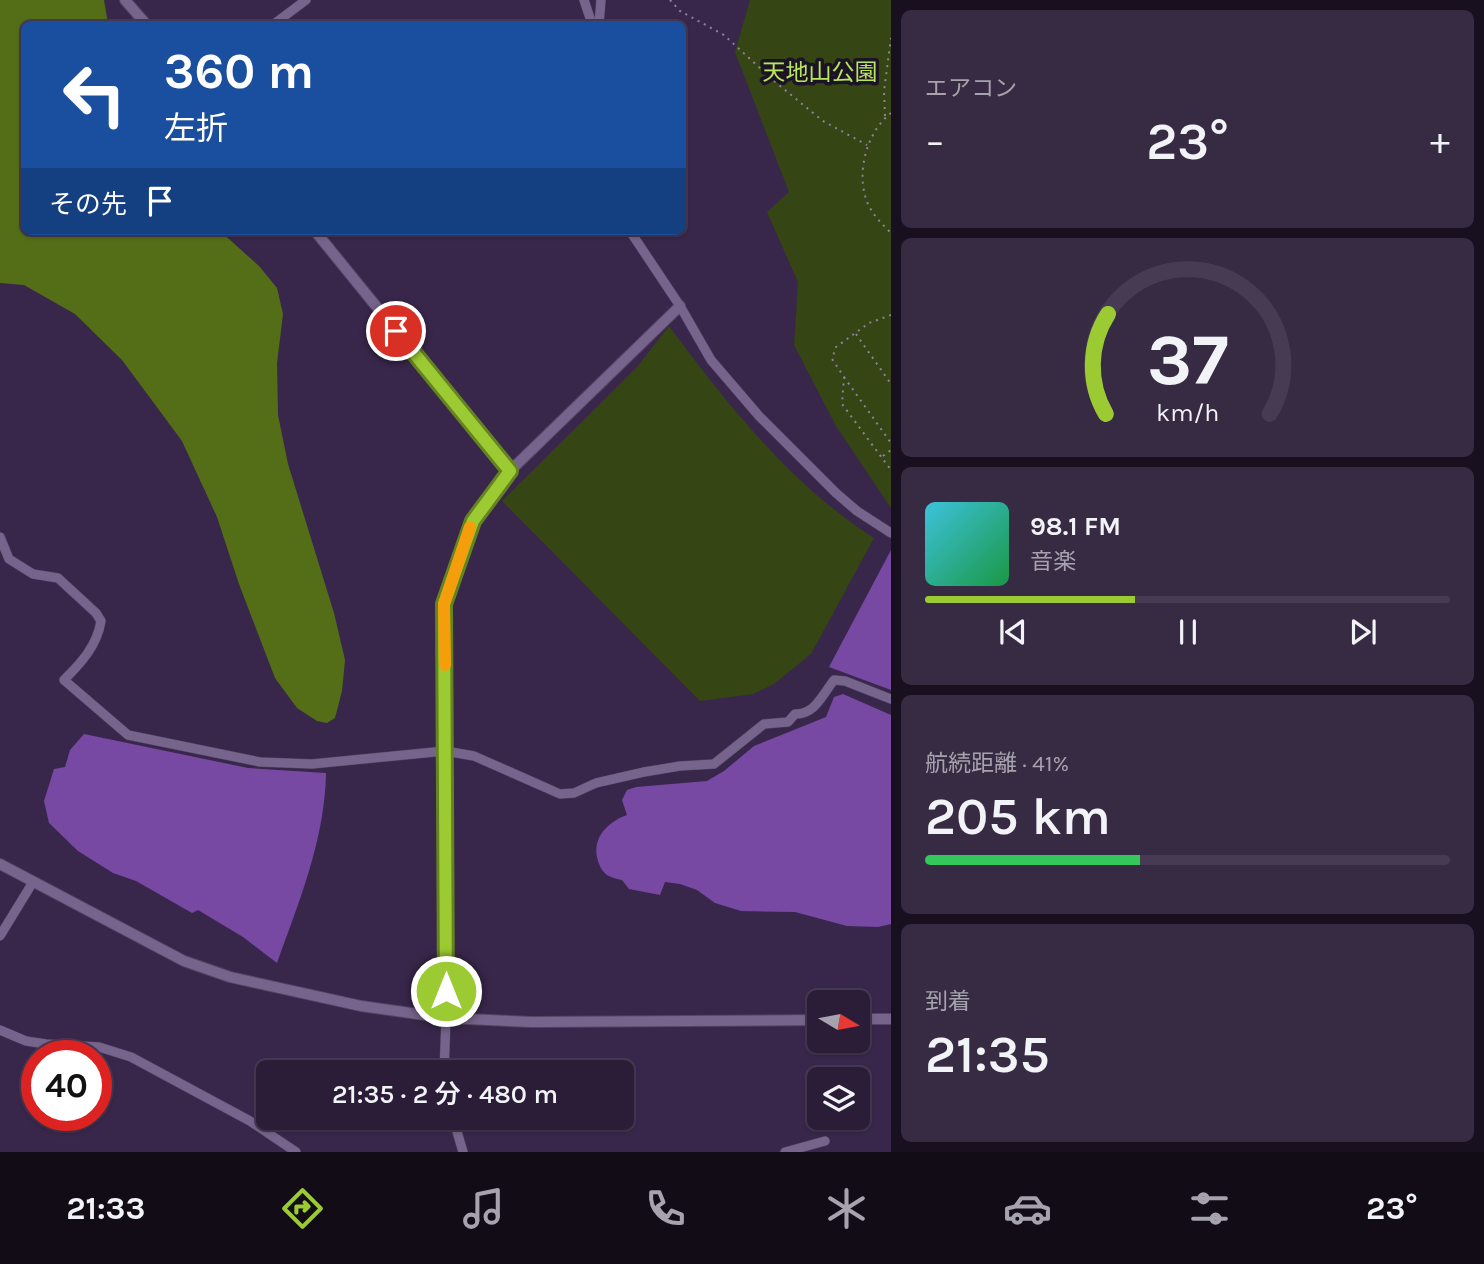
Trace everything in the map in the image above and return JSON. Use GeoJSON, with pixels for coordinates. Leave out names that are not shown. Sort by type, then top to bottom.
{"type":"FeatureCollection","features":[{"type":"Feature","properties":{"kind":"street"},"geometry":{"type":"LineString","coordinates":[[125,0],[143,21]]}},
{"type":"Feature","properties":{"kind":"street"},"geometry":{"type":"LineString","coordinates":[[278,21],[306,0]]}},
{"type":"Feature","properties":{"kind":"street"},"geometry":{"type":"LineString","coordinates":[[584,0],[591,21]]}},
{"type":"Feature","properties":{"kind":"street"},"geometry":{"type":"LineString","coordinates":[[599,21],[601,0]]}},
{"type":"Feature","properties":{"kind":"street"},"geometry":{"type":"LineString","coordinates":[[318,235],[510,471]]}},
{"type":"Feature","properties":{"kind":"street"},"geometry":{"type":"LineString","coordinates":[[633,235],[680,306],[711,360],[759,416],[836,493],[857,511],[891,533]]}},
{"type":"Feature","properties":{"kind":"street"},"geometry":{"type":"LineString","coordinates":[[444,1060],[444,604],[473,521],[510,471],[680,306]]}},
{"type":"Feature","properties":{"kind":"street"},"geometry":{"type":"LineString","coordinates":[[0,537],[9,559],[33,574],[58,578],[102,621],[100,632],[88,654],[64,680],[128,735],[260,762],[312,764],[445,751],[474,756],[560,794],[574,793],[596,783],[644,772],[715,764],[764,724],[789,722],[795,714],[813,710],[834,680],[845,681],[891,699]]}},
{"type":"Feature","properties":{"kind":"street"},"geometry":{"type":"LineString","coordinates":[[0,864],[184,961],[216,973],[350,1004],[446,1017],[532,1022],[807,1020]]}},
{"type":"Feature","properties":{"kind":"street"},"geometry":{"type":"LineString","coordinates":[[0,936],[33,882]]}},
{"type":"Feature","properties":{"kind":"street"},"geometry":{"type":"LineString","coordinates":[[870,1019],[891,1019]]}},
{"type":"Feature","properties":{"kind":"street"},"geometry":{"type":"LineString","coordinates":[[0,1030],[26,1041],[99,1047],[131,1057],[250,1121],[296,1152]]}},
{"type":"Feature","properties":{"kind":"street"},"geometry":{"type":"LineString","coordinates":[[457,1130],[463,1152]]}},
{"type":"Feature","properties":{"kind":"street"},"geometry":{"type":"LineString","coordinates":[[785,1152],[825,1141]]}},
{"type":"Feature","properties":{"kind":"path"},"geometry":{"type":"LineString","coordinates":[[670,0],[680,12],[724,35],[823,121],[867,145]]}},
{"type":"Feature","properties":{"kind":"path"},"geometry":{"type":"LineString","coordinates":[[885,117],[887,50],[891,38]]}},
{"type":"Feature","properties":{"kind":"path"},"geometry":{"type":"LineString","coordinates":[[891,113],[885,117],[867,145],[863,190],[869,207],[891,233]]}},
{"type":"Feature","properties":{"kind":"path"},"geometry":{"type":"LineString","coordinates":[[891,315],[869,323],[836,347],[832,359],[891,443]]}},
{"type":"Feature","properties":{"kind":"path"},"geometry":{"type":"LineString","coordinates":[[855,333],[891,384]]}},
{"type":"Feature","properties":{"kind":"path"},"geometry":{"type":"LineString","coordinates":[[844,377],[842,404],[891,470]]}},
{"type":"Feature","properties":{"kind":"path"},"geometry":{"type":"LineString","coordinates":[[882,458],[891,450]]}},
{"type":"Feature","properties":{"kind":"green space"},"geometry":{"type":"Polygon","coordinates":[[[0,0],[104,0],[108,21],[21,21],[21,235],[224,235],[259,266],[277,288],[283,314],[277,363],[278,415],[288,464],[334,613],[345,660],[342,691],[335,718],[327,723],[317,721],[297,708],[275,678],[217,517],[182,441],[122,360],[75,314],[24,285],[0,283],[0,0]]]}},
{"type":"Feature","properties":{"kind":"green space","name":"天地山公園"},"geometry":{"type":"Polygon","coordinates":[[[750,0],[891,0],[891,508],[836,426],[794,345],[798,282],[767,212],[789,192],[735,52],[750,0]]]}},
{"type":"Feature","properties":{"kind":"green space"},"geometry":{"type":"Polygon","coordinates":[[[669,326],[737,413],[788,468],[844,517],[874,538],[811,654],[774,684],[753,694],[700,701],[502,501],[637,367],[669,326]]]}},
{"type":"Feature","properties":{"kind":"shaded area"},"geometry":{"type":"Polygon","coordinates":[[[891,550],[891,690],[829,667],[891,550]]]}},
{"type":"Feature","properties":{"kind":"shaded area"},"geometry":{"type":"Polygon","coordinates":[[[843,694],[891,715],[891,924],[878,927],[847,926],[795,912],[741,911],[715,903],[697,890],[680,884],[665,882],[660,895],[629,889],[622,880],[604,872],[598,861],[597,846],[602,832],[627,815],[622,800],[627,790],[707,781],[724,771],[754,746],[826,717],[834,697],[843,694]]]}},
{"type":"Feature","properties":{"kind":"shaded area"},"geometry":{"type":"Polygon","coordinates":[[[84,734],[248,768],[326,773],[325,798],[316,846],[277,963],[243,937],[198,910],[192,913],[136,881],[113,873],[78,851],[49,823],[44,801],[54,769],[65,767],[70,750],[84,734]]]}},
{"type":"Feature","properties":{"kind":"slow traffic"},"geometry":{"type":"LineString","coordinates":[[445,665],[444,604],[470,527]]}},
{"type":"Feature","properties":{"kind":"route"},"geometry":{"type":"LineString","coordinates":[[396,331],[510,471],[473,521],[457,560],[444,604],[446,991]]}}]}
